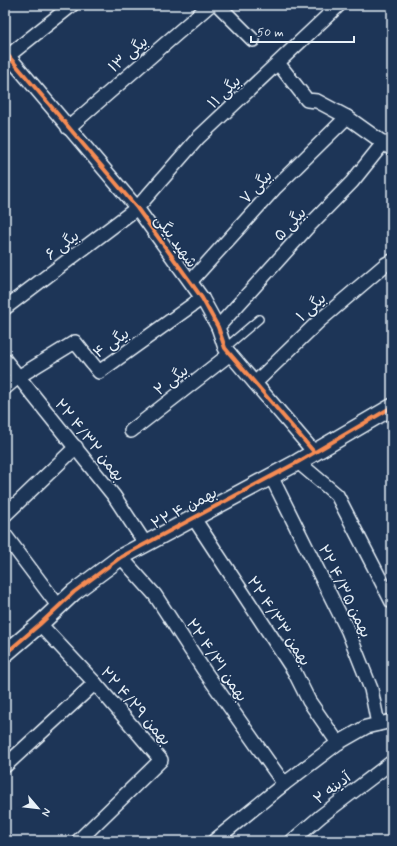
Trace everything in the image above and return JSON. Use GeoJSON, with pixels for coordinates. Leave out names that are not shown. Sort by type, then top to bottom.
{"type":"FeatureCollection","features":[{"type":"Feature","properties":{"kind":"street"},"geometry":{"type":"LineString","coordinates":[[7,54],[72,5]]}},
{"type":"Feature","properties":{"kind":"street","name":"بیگی ۱۳"},"geometry":{"type":"LineString","coordinates":[[68,128],[210,5]]}},
{"type":"Feature","properties":{"kind":"street"},"geometry":{"type":"LineString","coordinates":[[218,5],[254,40]]}},
{"type":"Feature","properties":{"kind":"street","name":"بیگی ۱۱"},"geometry":{"type":"LineString","coordinates":[[137,208],[198,138],[339,5]]}},
{"type":"Feature","properties":{"kind":"street","name":"شهید بیگی"},"geometry":{"type":"LineString","coordinates":[[7,54],[137,208],[202,298],[218,327],[227,351],[314,452]]}},
{"type":"Feature","properties":{"kind":"street"},"geometry":{"type":"LineString","coordinates":[[278,63],[307,100],[317,101],[347,117],[388,146]]}},
{"type":"Feature","properties":{"kind":"street","name":"بیگی ۷"},"geometry":{"type":"LineString","coordinates":[[191,281],[276,187],[347,117]]}},
{"type":"Feature","properties":{"kind":"street","name":"بیگی ۵"},"geometry":{"type":"LineString","coordinates":[[218,327],[307,228],[388,146]]}},
{"type":"Feature","properties":{"kind":"street","name":"بیگی ۶"},"geometry":{"type":"LineString","coordinates":[[5,308],[137,208]]}},
{"type":"Feature","properties":{"kind":"street","name":"بیگی ۱"},"geometry":{"type":"LineString","coordinates":[[255,383],[318,322],[386,264],[392,261]]}},
{"type":"Feature","properties":{"kind":"street","name":"بیگی ۴"},"geometry":{"type":"LineString","coordinates":[[5,388],[18,377],[75,342],[99,372],[202,298]]}},
{"type":"Feature","properties":{"kind":"street","name":"بیگی ۲"},"geometry":{"type":"LineString","coordinates":[[131,431],[227,351]]}},
{"type":"Feature","properties":{"kind":"street","name":"۲۲ بهمن ۴/۳۲"},"geometry":{"type":"LineString","coordinates":[[5,360],[114,496],[145,543]]}},
{"type":"Feature","properties":{"kind":"street","name":"۲۲ بهمن ۴"},"geometry":{"type":"LineString","coordinates":[[5,654],[74,592],[121,557],[298,462],[392,408]]}},
{"type":"Feature","properties":{"kind":"street"},"geometry":{"type":"LineString","coordinates":[[5,515],[76,447]]}},
{"type":"Feature","properties":{"kind":"street"},"geometry":{"type":"LineString","coordinates":[[298,462],[337,495],[392,602]]}},
{"type":"Feature","properties":{"kind":"street","name":"۲۲ بهمن ۴/۳۵"},"geometry":{"type":"LineString","coordinates":[[271,476],[348,631],[371,689],[378,724]]}},
{"type":"Feature","properties":{"kind":"street","name":"۲۲ بهمن ۴/۳۳"},"geometry":{"type":"LineString","coordinates":[[193,517],[294,671],[309,701],[338,743]]}},
{"type":"Feature","properties":{"kind":"street"},"geometry":{"type":"LineString","coordinates":[[5,535],[58,606]]}},
{"type":"Feature","properties":{"kind":"street","name":"۲۲ بهمن ۴/۳۱"},"geometry":{"type":"LineString","coordinates":[[121,557],[155,595],[203,669],[284,784]]}},
{"type":"Feature","properties":{"kind":"street","name":"۲۲ بهمن ۴/۲۹"},"geometry":{"type":"LineString","coordinates":[[40,624],[95,683],[161,760],[78,841]]}},
{"type":"Feature","properties":{"kind":"street"},"geometry":{"type":"LineString","coordinates":[[5,766],[95,683]]}},
{"type":"Feature","properties":{"kind":"street"},"geometry":{"type":"LineString","coordinates":[[214,841],[284,784],[338,743],[366,727],[392,721]]}},
{"type":"Feature","properties":{"kind":"street","name":"آدینه ۲"},"geometry":{"type":"LineString","coordinates":[[292,841],[321,816],[392,762]]}},
{"type":"Feature","properties":{"kind":"lane"},"geometry":{"type":"LineString","coordinates":[[227,351],[259,319]]}},
{"type":"Feature","properties":{"kind":"cycle path"},"geometry":{"type":"LineString","coordinates":[[5,52],[137,208],[202,298],[218,327],[225,348],[314,452]]}},
{"type":"Feature","properties":{"kind":"cycle path"},"geometry":{"type":"LineString","coordinates":[[5,654],[74,592],[121,557],[298,462],[392,407]]}}]}
